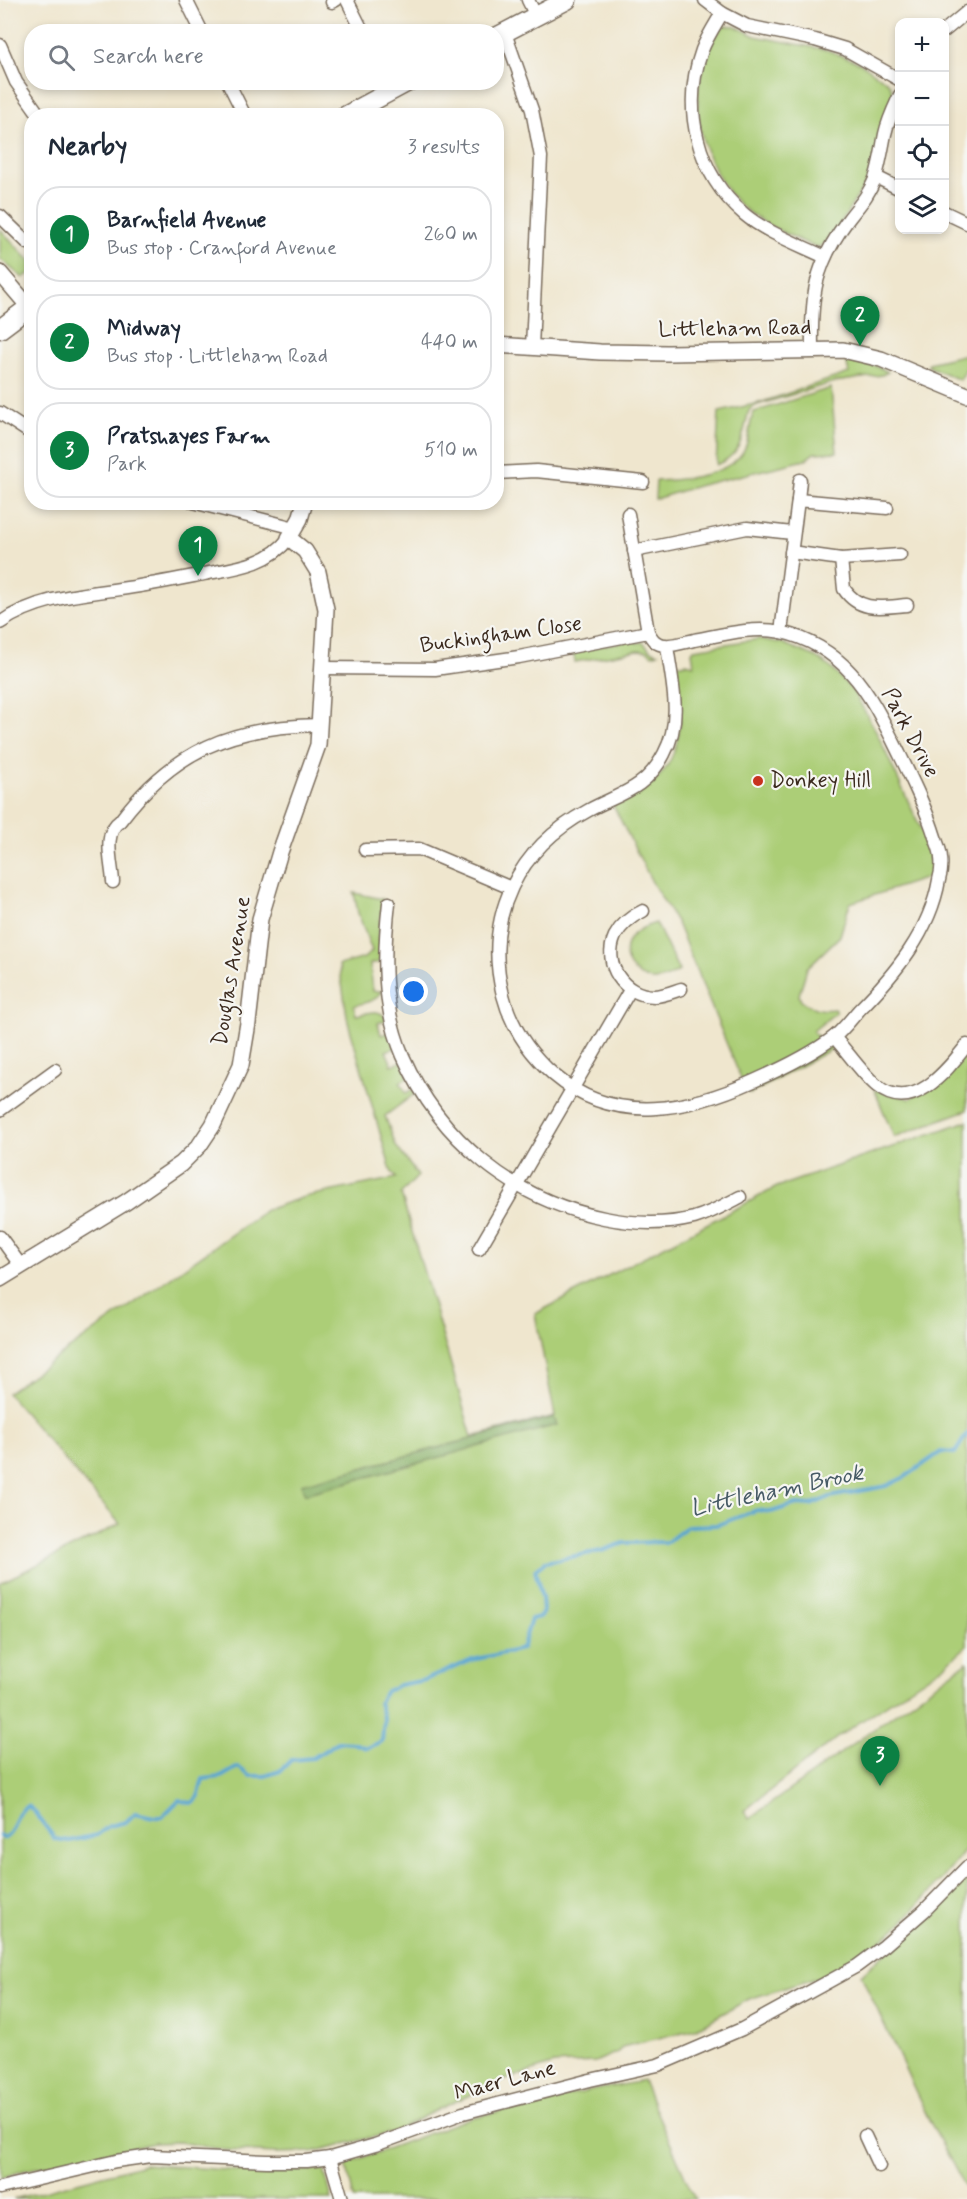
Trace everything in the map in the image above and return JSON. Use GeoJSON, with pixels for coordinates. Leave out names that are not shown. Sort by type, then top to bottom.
{"type":"FeatureCollection","features":[{"type":"Feature","properties":{"kind":"main road"},"geometry":{"type":"LineString","coordinates":[[504,32],[532,8],[567,0]]}},
{"type":"Feature","properties":{"kind":"main road"},"geometry":{"type":"LineString","coordinates":[[359,108],[389,90]]}},
{"type":"Feature","properties":{"kind":"main road"},"geometry":{"type":"LineString","coordinates":[[0,329],[24,311]]}},
{"type":"Feature","properties":{"kind":"street"},"geometry":{"type":"LineString","coordinates":[[186,0],[198,24]]}},
{"type":"Feature","properties":{"kind":"street"},"geometry":{"type":"LineString","coordinates":[[347,0],[359,24]]}},
{"type":"Feature","properties":{"kind":"street"},"geometry":{"type":"LineString","coordinates":[[705,0],[722,14],[756,29],[815,40],[845,49],[895,77]]}},
{"type":"Feature","properties":{"kind":"street"},"geometry":{"type":"LineString","coordinates":[[949,28],[967,12]]}},
{"type":"Feature","properties":{"kind":"street"},"geometry":{"type":"LineString","coordinates":[[722,14],[703,46],[694,83],[695,126],[701,153],[722,193],[746,215],[825,257]]}},
{"type":"Feature","properties":{"kind":"street"},"geometry":{"type":"LineString","coordinates":[[504,42],[532,110],[542,157],[531,346]]}},
{"type":"Feature","properties":{"kind":"street"},"geometry":{"type":"LineString","coordinates":[[0,45],[16,82],[34,108]]}},
{"type":"Feature","properties":{"kind":"street"},"geometry":{"type":"LineString","coordinates":[[232,90],[241,108]]}},
{"type":"Feature","properties":{"kind":"street"},"geometry":{"type":"LineString","coordinates":[[812,350],[814,290],[825,257],[847,221],[865,200],[876,177],[891,113],[895,105]]}},
{"type":"Feature","properties":{"kind":"street"},"geometry":{"type":"LineString","coordinates":[[876,177],[895,186]]}},
{"type":"Feature","properties":{"kind":"street"},"geometry":{"type":"LineString","coordinates":[[949,214],[967,223]]}},
{"type":"Feature","properties":{"kind":"street"},"geometry":{"type":"LineString","coordinates":[[0,216],[24,239]]}},
{"type":"Feature","properties":{"kind":"street"},"geometry":{"type":"LineString","coordinates":[[0,273],[24,299]]}},
{"type":"Feature","properties":{"kind":"street","name":"Littleham Road"},"geometry":{"type":"LineString","coordinates":[[504,346],[600,352],[679,353],[843,350],[866,354],[967,395]]}},
{"type":"Feature","properties":{"kind":"street"},"geometry":{"type":"LineString","coordinates":[[0,413],[24,429]]}},
{"type":"Feature","properties":{"kind":"street"},"geometry":{"type":"LineString","coordinates":[[504,473],[536,471],[643,482]]}},
{"type":"Feature","properties":{"kind":"street"},"geometry":{"type":"LineString","coordinates":[[781,632],[800,480]]}},
{"type":"Feature","properties":{"kind":"street"},"geometry":{"type":"LineString","coordinates":[[798,500],[887,508]]}},
{"type":"Feature","properties":{"kind":"street"},"geometry":{"type":"LineString","coordinates":[[219,510],[292,533]]}},
{"type":"Feature","properties":{"kind":"street"},"geometry":{"type":"LineString","coordinates":[[0,623],[34,606],[79,594],[129,588],[256,562],[281,549],[292,533],[302,510]]}},
{"type":"Feature","properties":{"kind":"street"},"geometry":{"type":"LineString","coordinates":[[628,514],[648,632],[655,642],[667,646]]}},
{"type":"Feature","properties":{"kind":"street"},"geometry":{"type":"LineString","coordinates":[[634,551],[747,528],[792,533]]}},
{"type":"Feature","properties":{"kind":"street","name":"Douglas Avenue"},"geometry":{"type":"LineString","coordinates":[[0,1279],[158,1181],[193,1152],[213,1125],[241,1065],[260,920],[280,852],[313,765],[320,725],[326,609],[323,588],[318,572],[292,533]]}},
{"type":"Feature","properties":{"kind":"street"},"geometry":{"type":"LineString","coordinates":[[791,552],[841,559],[900,555]]}},
{"type":"Feature","properties":{"kind":"street"},"geometry":{"type":"LineString","coordinates":[[841,559],[844,589],[854,599],[869,608],[908,605]]}},
{"type":"Feature","properties":{"kind":"street","name":"Park Drive"},"geometry":{"type":"LineString","coordinates":[[756,630],[781,632],[802,639],[827,652],[840,662],[860,684],[885,725],[927,811],[942,856],[934,902],[913,945],[885,984],[834,1037],[782,1069],[705,1101],[666,1108],[641,1109],[610,1104],[572,1089],[533,1054],[508,1012],[497,970],[497,948],[504,907],[511,888],[528,859],[549,838],[569,822],[632,791],[642,783],[665,753],[676,711],[667,646],[756,630]]}},
{"type":"Feature","properties":{"kind":"street","name":"Buckingham Close"},"geometry":{"type":"LineString","coordinates":[[323,668],[435,669],[519,657],[648,632]]}},
{"type":"Feature","properties":{"kind":"street"},"geometry":{"type":"LineString","coordinates":[[114,882],[109,835],[114,825],[152,783],[191,754],[222,740],[278,728],[320,725]]}},
{"type":"Feature","properties":{"kind":"street"},"geometry":{"type":"LineString","coordinates":[[365,850],[419,849],[511,888]]}},
{"type":"Feature","properties":{"kind":"street"},"geometry":{"type":"LineString","coordinates":[[389,903],[384,965],[388,1002],[403,1055],[427,1099],[448,1128],[476,1157],[517,1186],[561,1207],[591,1215],[663,1223],[693,1218],[715,1211],[740,1197]]}},
{"type":"Feature","properties":{"kind":"street"},"geometry":{"type":"LineString","coordinates":[[643,910],[626,922],[615,937],[612,958],[614,970],[630,990],[652,996],[681,988]]}},
{"type":"Feature","properties":{"kind":"street"},"geometry":{"type":"LineString","coordinates":[[479,1249],[630,990]]}},
{"type":"Feature","properties":{"kind":"street"},"geometry":{"type":"LineString","coordinates":[[834,1037],[878,1087],[897,1095],[919,1092],[934,1082],[947,1071],[967,1045]]}},
{"type":"Feature","properties":{"kind":"street"},"geometry":{"type":"LineString","coordinates":[[0,1110],[55,1070]]}},
{"type":"Feature","properties":{"kind":"street"},"geometry":{"type":"LineString","coordinates":[[0,1237],[21,1266]]}},
{"type":"Feature","properties":{"kind":"street","name":"Maer Lane"},"geometry":{"type":"LineString","coordinates":[[0,2188],[98,2165],[151,2156],[267,2161],[330,2158],[375,2145],[463,2113],[590,2080],[644,2070],[742,2029],[857,1966],[924,1911],[967,1867]]}},
{"type":"Feature","properties":{"kind":"street"},"geometry":{"type":"LineString","coordinates":[[865,2136],[879,2166]]}},
{"type":"Feature","properties":{"kind":"street"},"geometry":{"type":"LineString","coordinates":[[330,2158],[342,2199]]}},
{"type":"Feature","properties":{"kind":"green space"},"geometry":{"type":"Polygon","coordinates":[[[724,26],[735,26],[755,36],[827,50],[860,63],[889,83],[894,94],[884,117],[874,170],[832,237],[819,247],[812,246],[772,227],[753,215],[736,201],[712,164],[699,122],[699,84],[710,46],[724,26]]]}},
{"type":"Feature","properties":{"kind":"green space"},"geometry":{"type":"Polygon","coordinates":[[[0,229],[24,255],[24,277],[23,278],[0,259],[0,229]]]}},
{"type":"Feature","properties":{"kind":"green space"},"geometry":{"type":"Polygon","coordinates":[[[967,354],[967,367],[960,380],[928,366],[929,363],[967,354]]]}},
{"type":"Feature","properties":{"kind":"green space"},"geometry":{"type":"Polygon","coordinates":[[[846,360],[876,366],[888,372],[882,375],[835,382],[757,405],[748,413],[740,444],[736,450],[716,465],[719,412],[759,403],[849,373],[846,360]]]}},
{"type":"Feature","properties":{"kind":"green space"},"geometry":{"type":"Polygon","coordinates":[[[831,388],[837,452],[814,453],[805,460],[701,485],[655,499],[656,481],[706,474],[719,470],[739,457],[747,443],[754,412],[831,388]]]}},
{"type":"Feature","properties":{"kind":"green space"},"geometry":{"type":"Polygon","coordinates":[[[636,639],[637,643],[643,642],[650,650],[658,653],[652,655],[647,651],[638,650],[575,662],[573,651],[636,639]]]}},
{"type":"Feature","properties":{"kind":"green space"},"geometry":{"type":"Polygon","coordinates":[[[759,639],[782,643],[816,657],[831,668],[853,691],[875,729],[932,853],[933,876],[850,903],[840,936],[807,968],[799,995],[801,1001],[813,1007],[825,1010],[834,1009],[836,1012],[813,1031],[820,1040],[835,1047],[750,1094],[742,1081],[677,923],[653,884],[612,803],[646,788],[669,763],[679,732],[680,698],[676,665],[686,663],[694,665],[692,652],[694,649],[759,639]]]}},
{"type":"Feature","properties":{"kind":"green space"},"geometry":{"type":"Polygon","coordinates":[[[354,893],[383,899],[378,939],[380,940],[380,962],[370,964],[373,991],[381,991],[374,1000],[354,1006],[356,1015],[378,1012],[387,1020],[378,1023],[381,1035],[391,1032],[396,1048],[386,1051],[392,1065],[402,1061],[409,1077],[400,1082],[406,1093],[415,1088],[417,1092],[385,1116],[396,1146],[418,1176],[401,1194],[472,1437],[555,1416],[535,1314],[777,1187],[967,1121],[967,1646],[944,1666],[839,1736],[744,1811],[749,1819],[967,1662],[967,1848],[902,1923],[871,1949],[839,1971],[749,1999],[695,2029],[622,2047],[618,2052],[595,2062],[554,2064],[502,2081],[438,2109],[394,2132],[311,2152],[275,2153],[225,2150],[179,2142],[154,2143],[25,2170],[0,2178],[0,1583],[120,1524],[7,1393],[266,1210],[304,1197],[396,1178],[391,1171],[348,1022],[339,965],[364,958],[372,951],[358,913],[354,893]]]}},
{"type":"Feature","properties":{"kind":"green space"},"geometry":{"type":"Polygon","coordinates":[[[656,923],[679,971],[658,980],[641,976],[634,971],[626,956],[629,940],[635,933],[656,923]]]}},
{"type":"Feature","properties":{"kind":"green space"},"geometry":{"type":"Polygon","coordinates":[[[967,1052],[967,1110],[894,1137],[874,1089],[910,1099],[967,1052]]]}},
{"type":"Feature","properties":{"kind":"green space"},"geometry":{"type":"Polygon","coordinates":[[[554,1417],[557,1425],[305,1494],[301,1484],[554,1417]]]}},
{"type":"Feature","properties":{"kind":"green space"},"geometry":{"type":"Polygon","coordinates":[[[967,1876],[967,2191],[929,2120],[861,1975],[967,1876]]]}},
{"type":"Feature","properties":{"kind":"green space"},"geometry":{"type":"Polygon","coordinates":[[[643,2081],[695,2199],[354,2199],[346,2164],[470,2118],[643,2081]]]}},
{"type":"Feature","properties":{"kind":"green space"},"geometry":{"type":"Polygon","coordinates":[[[144,2164],[254,2172],[324,2170],[332,2199],[14,2199],[144,2164]]]}},
{"type":"Feature","properties":{"kind":"waterway","name":"Littleham Brook"},"geometry":{"type":"LineString","coordinates":[[0,1836],[5,1838],[9,1834],[20,1812],[28,1806],[55,1839],[69,1841],[97,1835],[109,1826],[126,1822],[135,1813],[162,1817],[179,1800],[194,1802],[203,1779],[221,1777],[238,1767],[250,1776],[265,1776],[280,1771],[291,1760],[313,1758],[338,1742],[353,1743],[367,1748],[382,1741],[384,1721],[379,1702],[386,1691],[399,1685],[425,1680],[472,1660],[522,1649],[531,1619],[539,1617],[543,1612],[535,1570],[545,1562],[601,1551],[624,1543],[667,1542],[688,1526],[717,1525],[757,1510],[771,1512],[797,1504],[811,1505],[830,1497],[886,1486],[905,1477],[941,1452],[955,1453],[967,1434]]}},
{"type":"Feature","properties":{"kind":"place","name":"Midway"},"geometry":{"type":"Point","coordinates":[860,346]}},
{"type":"Feature","properties":{"kind":"place","name":"Barnfield Avenue"},"geometry":{"type":"Point","coordinates":[198,576]}},
{"type":"Feature","properties":{"kind":"place","name":"Donkey Hill"},"geometry":{"type":"Point","coordinates":[758,781]}},
{"type":"Feature","properties":{"kind":"place","name":"Pratshayes Farm"},"geometry":{"type":"Point","coordinates":[880,1786]}}]}
